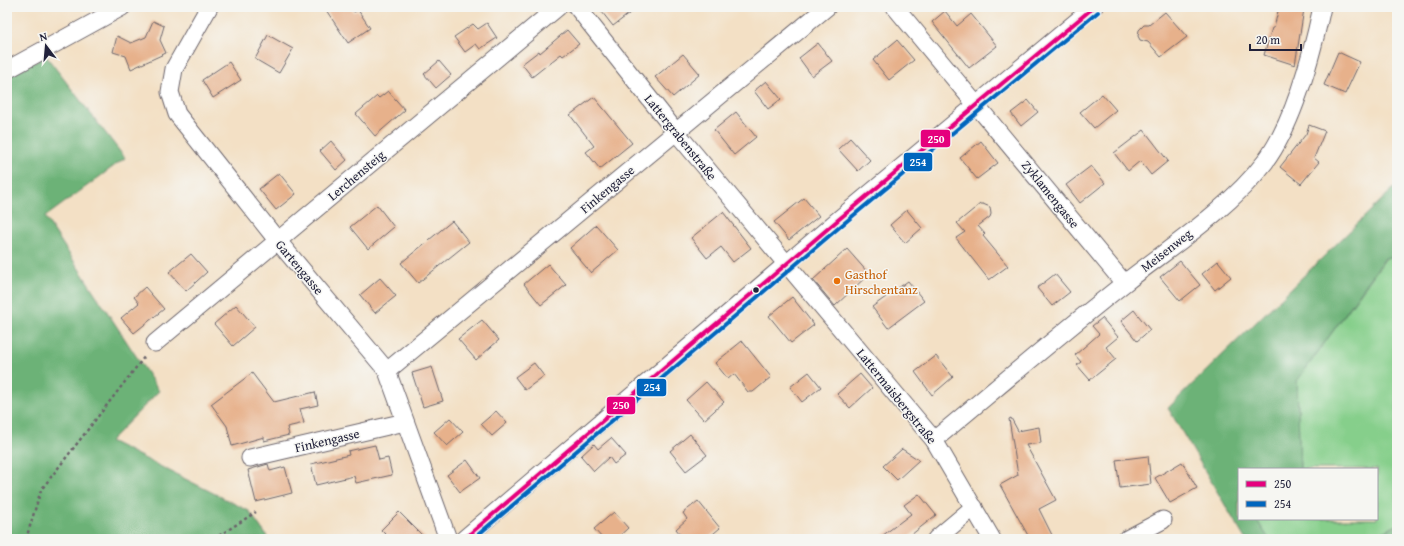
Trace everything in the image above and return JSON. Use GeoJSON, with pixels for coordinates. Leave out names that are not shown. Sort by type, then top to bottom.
{"type":"FeatureCollection","features":[{"type":"Feature","properties":{"kind":"street"},"geometry":{"type":"LineString","coordinates":[[7,70],[122,7]]}},
{"type":"Feature","properties":{"kind":"street","name":"Gartengasse"},"geometry":{"type":"LineString","coordinates":[[209,7],[174,69],[170,92],[177,114],[277,240],[387,371],[448,539]]}},
{"type":"Feature","properties":{"kind":"street","name":"Lerchensteig"},"geometry":{"type":"LineString","coordinates":[[155,343],[558,7]]}},
{"type":"Feature","properties":{"kind":"street","name":"Lattergrabenstraße"},"geometry":{"type":"LineString","coordinates":[[577,7],[676,132],[788,264]]}},
{"type":"Feature","properties":{"kind":"street","name":"Finkengasse"},"geometry":{"type":"LineString","coordinates":[[387,371],[827,7]]}},
{"type":"Feature","properties":{"kind":"street","name":"Zyklamengasse"},"geometry":{"type":"LineString","coordinates":[[895,7],[978,105],[1124,284]]}},
{"type":"Feature","properties":{"kind":"street"},"geometry":{"type":"LineString","coordinates":[[464,539],[1094,7]]}},
{"type":"Feature","properties":{"kind":"street","name":"Meisenweg"},"geometry":{"type":"LineString","coordinates":[[934,440],[1124,284],[1219,209],[1253,177],[1275,146],[1288,119],[1313,51],[1322,7]]}},
{"type":"Feature","properties":{"kind":"street","name":"Lattermaisbergstraße"},"geometry":{"type":"LineString","coordinates":[[788,264],[934,440],[992,539]]}},
{"type":"Feature","properties":{"kind":"street","name":"Finkengasse"},"geometry":{"type":"LineString","coordinates":[[250,458],[405,422]]}},
{"type":"Feature","properties":{"kind":"street"},"geometry":{"type":"LineString","coordinates":[[936,539],[974,507]]}},
{"type":"Feature","properties":{"kind":"street"},"geometry":{"type":"LineString","coordinates":[[1127,539],[1163,520]]}},
{"type":"Feature","properties":{"kind":"path"},"geometry":{"type":"LineString","coordinates":[[26,539],[41,490],[155,343]]}},
{"type":"Feature","properties":{"kind":"path"},"geometry":{"type":"LineString","coordinates":[[214,539],[256,512]]}},
{"type":"Feature","properties":{"kind":"green space"},"geometry":{"type":"Polygon","coordinates":[[[46,56],[125,158],[45,217],[159,391],[110,441],[249,511],[269,539],[7,539],[7,77],[46,56]]]}},
{"type":"Feature","properties":{"kind":"green space"},"geometry":{"type":"Polygon","coordinates":[[[1397,185],[1397,258],[1385,258],[1297,381],[1300,468],[1238,468],[1238,520],[1257,520],[1269,539],[1245,539],[1168,408],[1397,185]]]}},
{"type":"Feature","properties":{"kind":"green space"},"geometry":{"type":"Polygon","coordinates":[[[1386,258],[1397,258],[1397,525],[1368,539],[1269,539],[1257,520],[1378,520],[1378,468],[1300,468],[1297,381],[1386,258]]]}},
{"type":"Feature","properties":{"kind":"green space"},"geometry":{"type":"Polygon","coordinates":[[[1397,525],[1397,539],[1368,539],[1397,525]]]}},
{"type":"Feature","properties":{"kind":"building"},"geometry":{"type":"Polygon","coordinates":[[[324,7],[350,7],[354,12],[358,10],[370,28],[348,43],[324,7]]]}},
{"type":"Feature","properties":{"kind":"building"},"geometry":{"type":"Polygon","coordinates":[[[598,7],[638,7],[613,26],[598,7]]]}},
{"type":"Feature","properties":{"kind":"building"},"geometry":{"type":"Polygon","coordinates":[[[1279,7],[1295,7],[1304,9],[1295,65],[1264,55],[1272,28],[1274,28],[1279,7]]]}},
{"type":"Feature","properties":{"kind":"building"},"geometry":{"type":"Polygon","coordinates":[[[945,11],[957,26],[971,14],[997,46],[969,68],[932,22],[945,11]]]}},
{"type":"Feature","properties":{"kind":"building"},"geometry":{"type":"Polygon","coordinates":[[[1165,12],[1187,37],[1161,57],[1148,42],[1140,40],[1138,36],[1139,30],[1144,25],[1149,25],[1165,12]]]}},
{"type":"Feature","properties":{"kind":"building"},"geometry":{"type":"Polygon","coordinates":[[[153,21],[164,26],[160,40],[166,53],[131,69],[126,56],[113,52],[117,36],[131,43],[146,37],[153,21]]]}},
{"type":"Feature","properties":{"kind":"building"},"geometry":{"type":"Polygon","coordinates":[[[487,23],[497,38],[480,49],[476,44],[465,52],[454,37],[473,24],[478,29],[487,23]]]}},
{"type":"Feature","properties":{"kind":"building"},"geometry":{"type":"Polygon","coordinates":[[[567,30],[579,44],[563,56],[561,54],[532,77],[522,64],[539,51],[540,53],[567,30]]]}},
{"type":"Feature","properties":{"kind":"building"},"geometry":{"type":"Polygon","coordinates":[[[268,35],[293,49],[279,73],[255,59],[268,35]]]}},
{"type":"Feature","properties":{"kind":"building"},"geometry":{"type":"Polygon","coordinates":[[[897,40],[914,60],[889,80],[873,60],[897,40]]]}},
{"type":"Feature","properties":{"kind":"building"},"geometry":{"type":"Polygon","coordinates":[[[818,43],[832,61],[812,76],[799,58],[818,43]]]}},
{"type":"Feature","properties":{"kind":"building"},"geometry":{"type":"Polygon","coordinates":[[[1338,52],[1360,62],[1345,94],[1324,85],[1338,52]]]}},
{"type":"Feature","properties":{"kind":"building"},"geometry":{"type":"Polygon","coordinates":[[[683,54],[700,74],[673,97],[655,77],[683,54]]]}},
{"type":"Feature","properties":{"kind":"building"},"geometry":{"type":"Polygon","coordinates":[[[439,61],[451,75],[436,88],[424,74],[439,61]]]}},
{"type":"Feature","properties":{"kind":"building"},"geometry":{"type":"Polygon","coordinates":[[[229,62],[241,80],[213,98],[202,80],[229,62]]]}},
{"type":"Feature","properties":{"kind":"building"},"geometry":{"type":"Polygon","coordinates":[[[766,81],[781,99],[768,109],[754,91],[766,81]]]}},
{"type":"Feature","properties":{"kind":"building"},"geometry":{"type":"Polygon","coordinates":[[[388,91],[405,110],[375,136],[356,114],[377,96],[379,98],[388,91]]]}},
{"type":"Feature","properties":{"kind":"building"},"geometry":{"type":"Polygon","coordinates":[[[1102,94],[1116,110],[1094,128],[1080,112],[1102,94]]]}},
{"type":"Feature","properties":{"kind":"building"},"geometry":{"type":"Polygon","coordinates":[[[594,97],[632,143],[600,169],[586,152],[594,146],[570,115],[594,97]]]}},
{"type":"Feature","properties":{"kind":"building"},"geometry":{"type":"Polygon","coordinates":[[[1028,100],[1038,112],[1021,126],[1011,113],[1028,100]]]}},
{"type":"Feature","properties":{"kind":"building"},"geometry":{"type":"Polygon","coordinates":[[[736,112],[756,137],[734,155],[714,130],[736,112]]]}},
{"type":"Feature","properties":{"kind":"building"},"geometry":{"type":"Polygon","coordinates":[[[1309,125],[1325,131],[1314,158],[1319,162],[1301,184],[1280,167],[1306,134],[1309,125]]]}},
{"type":"Feature","properties":{"kind":"building"},"geometry":{"type":"Polygon","coordinates":[[[1144,130],[1168,161],[1151,175],[1140,161],[1128,171],[1114,153],[1144,130]]]}},
{"type":"Feature","properties":{"kind":"building"},"geometry":{"type":"Polygon","coordinates":[[[850,138],[870,160],[858,171],[838,149],[850,138]]]}},
{"type":"Feature","properties":{"kind":"building"},"geometry":{"type":"Polygon","coordinates":[[[331,141],[347,160],[336,170],[320,151],[331,141]]]}},
{"type":"Feature","properties":{"kind":"building"},"geometry":{"type":"Polygon","coordinates":[[[981,141],[998,163],[977,179],[960,158],[981,141]]]}},
{"type":"Feature","properties":{"kind":"building"},"geometry":{"type":"Polygon","coordinates":[[[1091,166],[1105,183],[1080,203],[1066,185],[1091,166]]]}},
{"type":"Feature","properties":{"kind":"building"},"geometry":{"type":"Polygon","coordinates":[[[279,173],[296,194],[276,210],[259,189],[279,173]]]}},
{"type":"Feature","properties":{"kind":"building"},"geometry":{"type":"Polygon","coordinates":[[[804,198],[819,216],[789,240],[774,222],[804,198]]]}},
{"type":"Feature","properties":{"kind":"building"},"geometry":{"type":"Polygon","coordinates":[[[980,204],[990,207],[991,214],[990,217],[978,226],[985,234],[983,236],[1008,266],[989,280],[956,238],[965,232],[957,223],[980,204]]]}},
{"type":"Feature","properties":{"kind":"building"},"geometry":{"type":"Polygon","coordinates":[[[377,205],[394,227],[368,249],[350,227],[377,205]]]}},
{"type":"Feature","properties":{"kind":"building"},"geometry":{"type":"Polygon","coordinates":[[[907,210],[922,228],[905,243],[890,225],[907,210]]]}},
{"type":"Feature","properties":{"kind":"building"},"geometry":{"type":"Polygon","coordinates":[[[723,212],[751,248],[733,262],[721,247],[707,258],[691,238],[723,212]]]}},
{"type":"Feature","properties":{"kind":"building"},"geometry":{"type":"Polygon","coordinates":[[[452,221],[469,242],[418,283],[401,263],[452,221]]]}},
{"type":"Feature","properties":{"kind":"building"},"geometry":{"type":"Polygon","coordinates":[[[596,225],[618,250],[591,273],[570,248],[596,225]]]}},
{"type":"Feature","properties":{"kind":"building"},"geometry":{"type":"Polygon","coordinates":[[[847,249],[869,274],[835,306],[813,280],[847,249]]]}},
{"type":"Feature","properties":{"kind":"building"},"geometry":{"type":"Polygon","coordinates":[[[191,254],[207,272],[186,291],[169,272],[191,254]]]}},
{"type":"Feature","properties":{"kind":"building"},"geometry":{"type":"Polygon","coordinates":[[[1180,261],[1200,285],[1180,301],[1160,277],[1180,261]]]}},
{"type":"Feature","properties":{"kind":"building"},"geometry":{"type":"Polygon","coordinates":[[[1218,261],[1231,277],[1215,290],[1202,274],[1218,261]]]}},
{"type":"Feature","properties":{"kind":"building"},"geometry":{"type":"Polygon","coordinates":[[[548,264],[566,285],[541,305],[524,284],[548,264]]]}},
{"type":"Feature","properties":{"kind":"building"},"geometry":{"type":"Polygon","coordinates":[[[1055,274],[1070,292],[1052,306],[1037,288],[1055,274]]]}},
{"type":"Feature","properties":{"kind":"building"},"geometry":{"type":"Polygon","coordinates":[[[380,278],[396,296],[375,313],[360,295],[380,278]]]}},
{"type":"Feature","properties":{"kind":"building"},"geometry":{"type":"Polygon","coordinates":[[[908,281],[924,301],[888,328],[872,307],[908,281]]]}},
{"type":"Feature","properties":{"kind":"building"},"geometry":{"type":"Polygon","coordinates":[[[145,287],[164,309],[134,333],[121,318],[139,303],[134,297],[145,287]]]}},
{"type":"Feature","properties":{"kind":"building"},"geometry":{"type":"Polygon","coordinates":[[[792,297],[814,325],[791,343],[769,316],[792,297]]]}},
{"type":"Feature","properties":{"kind":"building"},"geometry":{"type":"Polygon","coordinates":[[[236,305],[255,327],[233,346],[214,324],[236,305]]]}},
{"type":"Feature","properties":{"kind":"building"},"geometry":{"type":"Polygon","coordinates":[[[1134,310],[1150,330],[1137,341],[1121,321],[1134,310]]]}},
{"type":"Feature","properties":{"kind":"building"},"geometry":{"type":"Polygon","coordinates":[[[1102,318],[1118,337],[1106,347],[1116,359],[1090,380],[1077,365],[1081,362],[1075,355],[1099,334],[1092,326],[1102,318]]]}},
{"type":"Feature","properties":{"kind":"building"},"geometry":{"type":"Polygon","coordinates":[[[482,320],[499,340],[476,360],[458,339],[482,320]]]}},
{"type":"Feature","properties":{"kind":"building"},"geometry":{"type":"Polygon","coordinates":[[[742,341],[771,377],[753,392],[748,392],[734,374],[728,379],[715,363],[742,341]]]}},
{"type":"Feature","properties":{"kind":"building"},"geometry":{"type":"Polygon","coordinates":[[[936,356],[953,377],[932,395],[915,372],[936,356]]]}},
{"type":"Feature","properties":{"kind":"building"},"geometry":{"type":"Polygon","coordinates":[[[534,363],[544,376],[525,390],[515,377],[534,363]]]}},
{"type":"Feature","properties":{"kind":"building"},"geometry":{"type":"Polygon","coordinates":[[[432,367],[443,401],[423,407],[412,373],[432,367]]]}},
{"type":"Feature","properties":{"kind":"building"},"geometry":{"type":"Polygon","coordinates":[[[809,372],[821,387],[802,402],[790,387],[809,372]]]}},
{"type":"Feature","properties":{"kind":"building"},"geometry":{"type":"Polygon","coordinates":[[[252,373],[274,402],[315,392],[318,405],[300,409],[304,423],[287,427],[289,435],[264,441],[264,437],[232,446],[227,426],[211,404],[252,373]]]}},
{"type":"Feature","properties":{"kind":"building"},"geometry":{"type":"Polygon","coordinates":[[[860,374],[872,388],[850,408],[837,394],[860,374]]]}},
{"type":"Feature","properties":{"kind":"building"},"geometry":{"type":"Polygon","coordinates":[[[706,382],[724,402],[704,420],[686,400],[706,382]]]}},
{"type":"Feature","properties":{"kind":"building"},"geometry":{"type":"Polygon","coordinates":[[[496,411],[507,423],[492,436],[481,424],[496,411]]]}},
{"type":"Feature","properties":{"kind":"building"},"geometry":{"type":"Polygon","coordinates":[[[450,418],[463,432],[447,446],[434,432],[450,418]]]}},
{"type":"Feature","properties":{"kind":"building"},"geometry":{"type":"Polygon","coordinates":[[[1011,418],[1018,431],[1039,427],[1041,443],[1026,445],[1056,500],[1039,509],[1054,539],[1030,539],[1000,485],[1018,475],[1009,419],[1011,418]]]}},
{"type":"Feature","properties":{"kind":"building"},"geometry":{"type":"Polygon","coordinates":[[[690,434],[707,455],[686,471],[670,451],[690,434]]]}},
{"type":"Feature","properties":{"kind":"building"},"geometry":{"type":"Polygon","coordinates":[[[611,438],[626,455],[614,464],[609,457],[594,471],[581,456],[594,444],[598,449],[611,438]]]}},
{"type":"Feature","properties":{"kind":"building"},"geometry":{"type":"Polygon","coordinates":[[[375,445],[379,460],[388,458],[392,475],[356,483],[354,476],[316,485],[311,464],[349,455],[348,451],[375,445]]]}},
{"type":"Feature","properties":{"kind":"building"},"geometry":{"type":"Polygon","coordinates":[[[902,449],[919,460],[897,480],[883,466],[902,449]]]}},
{"type":"Feature","properties":{"kind":"building"},"geometry":{"type":"Polygon","coordinates":[[[1148,456],[1151,484],[1120,488],[1116,460],[1148,456]]]}},
{"type":"Feature","properties":{"kind":"building"},"geometry":{"type":"Polygon","coordinates":[[[467,460],[480,478],[460,492],[447,475],[467,460]]]}},
{"type":"Feature","properties":{"kind":"building"},"geometry":{"type":"Polygon","coordinates":[[[1182,462],[1197,488],[1170,503],[1155,478],[1182,462]]]}},
{"type":"Feature","properties":{"kind":"building"},"geometry":{"type":"Polygon","coordinates":[[[268,464],[270,471],[285,467],[292,493],[256,502],[248,470],[268,464]]]}},
{"type":"Feature","properties":{"kind":"building"},"geometry":{"type":"Polygon","coordinates":[[[919,494],[936,515],[906,539],[878,539],[911,514],[904,505],[919,494]]]}},
{"type":"Feature","properties":{"kind":"building"},"geometry":{"type":"Polygon","coordinates":[[[698,501],[720,528],[707,539],[684,539],[676,529],[687,519],[683,513],[698,501]]]}},
{"type":"Feature","properties":{"kind":"building"},"geometry":{"type":"Polygon","coordinates":[[[399,512],[426,539],[390,539],[381,530],[399,512]]]}},
{"type":"Feature","properties":{"kind":"building"},"geometry":{"type":"Polygon","coordinates":[[[614,512],[628,528],[616,539],[603,539],[594,529],[614,512]]]}},
{"type":"Feature","properties":{"kind":"transit line","name":"250"},"geometry":{"type":"LineString","coordinates":[[464,539],[838,220],[1094,7]]}},
{"type":"Feature","properties":{"kind":"transit line","name":"254"},"geometry":{"type":"LineString","coordinates":[[473,539],[842,225],[1098,12]]}},
{"type":"Feature","properties":{"kind":"place","name":"Gasthof Hirschentanz"},"geometry":{"type":"Point","coordinates":[837,281]}}]}
